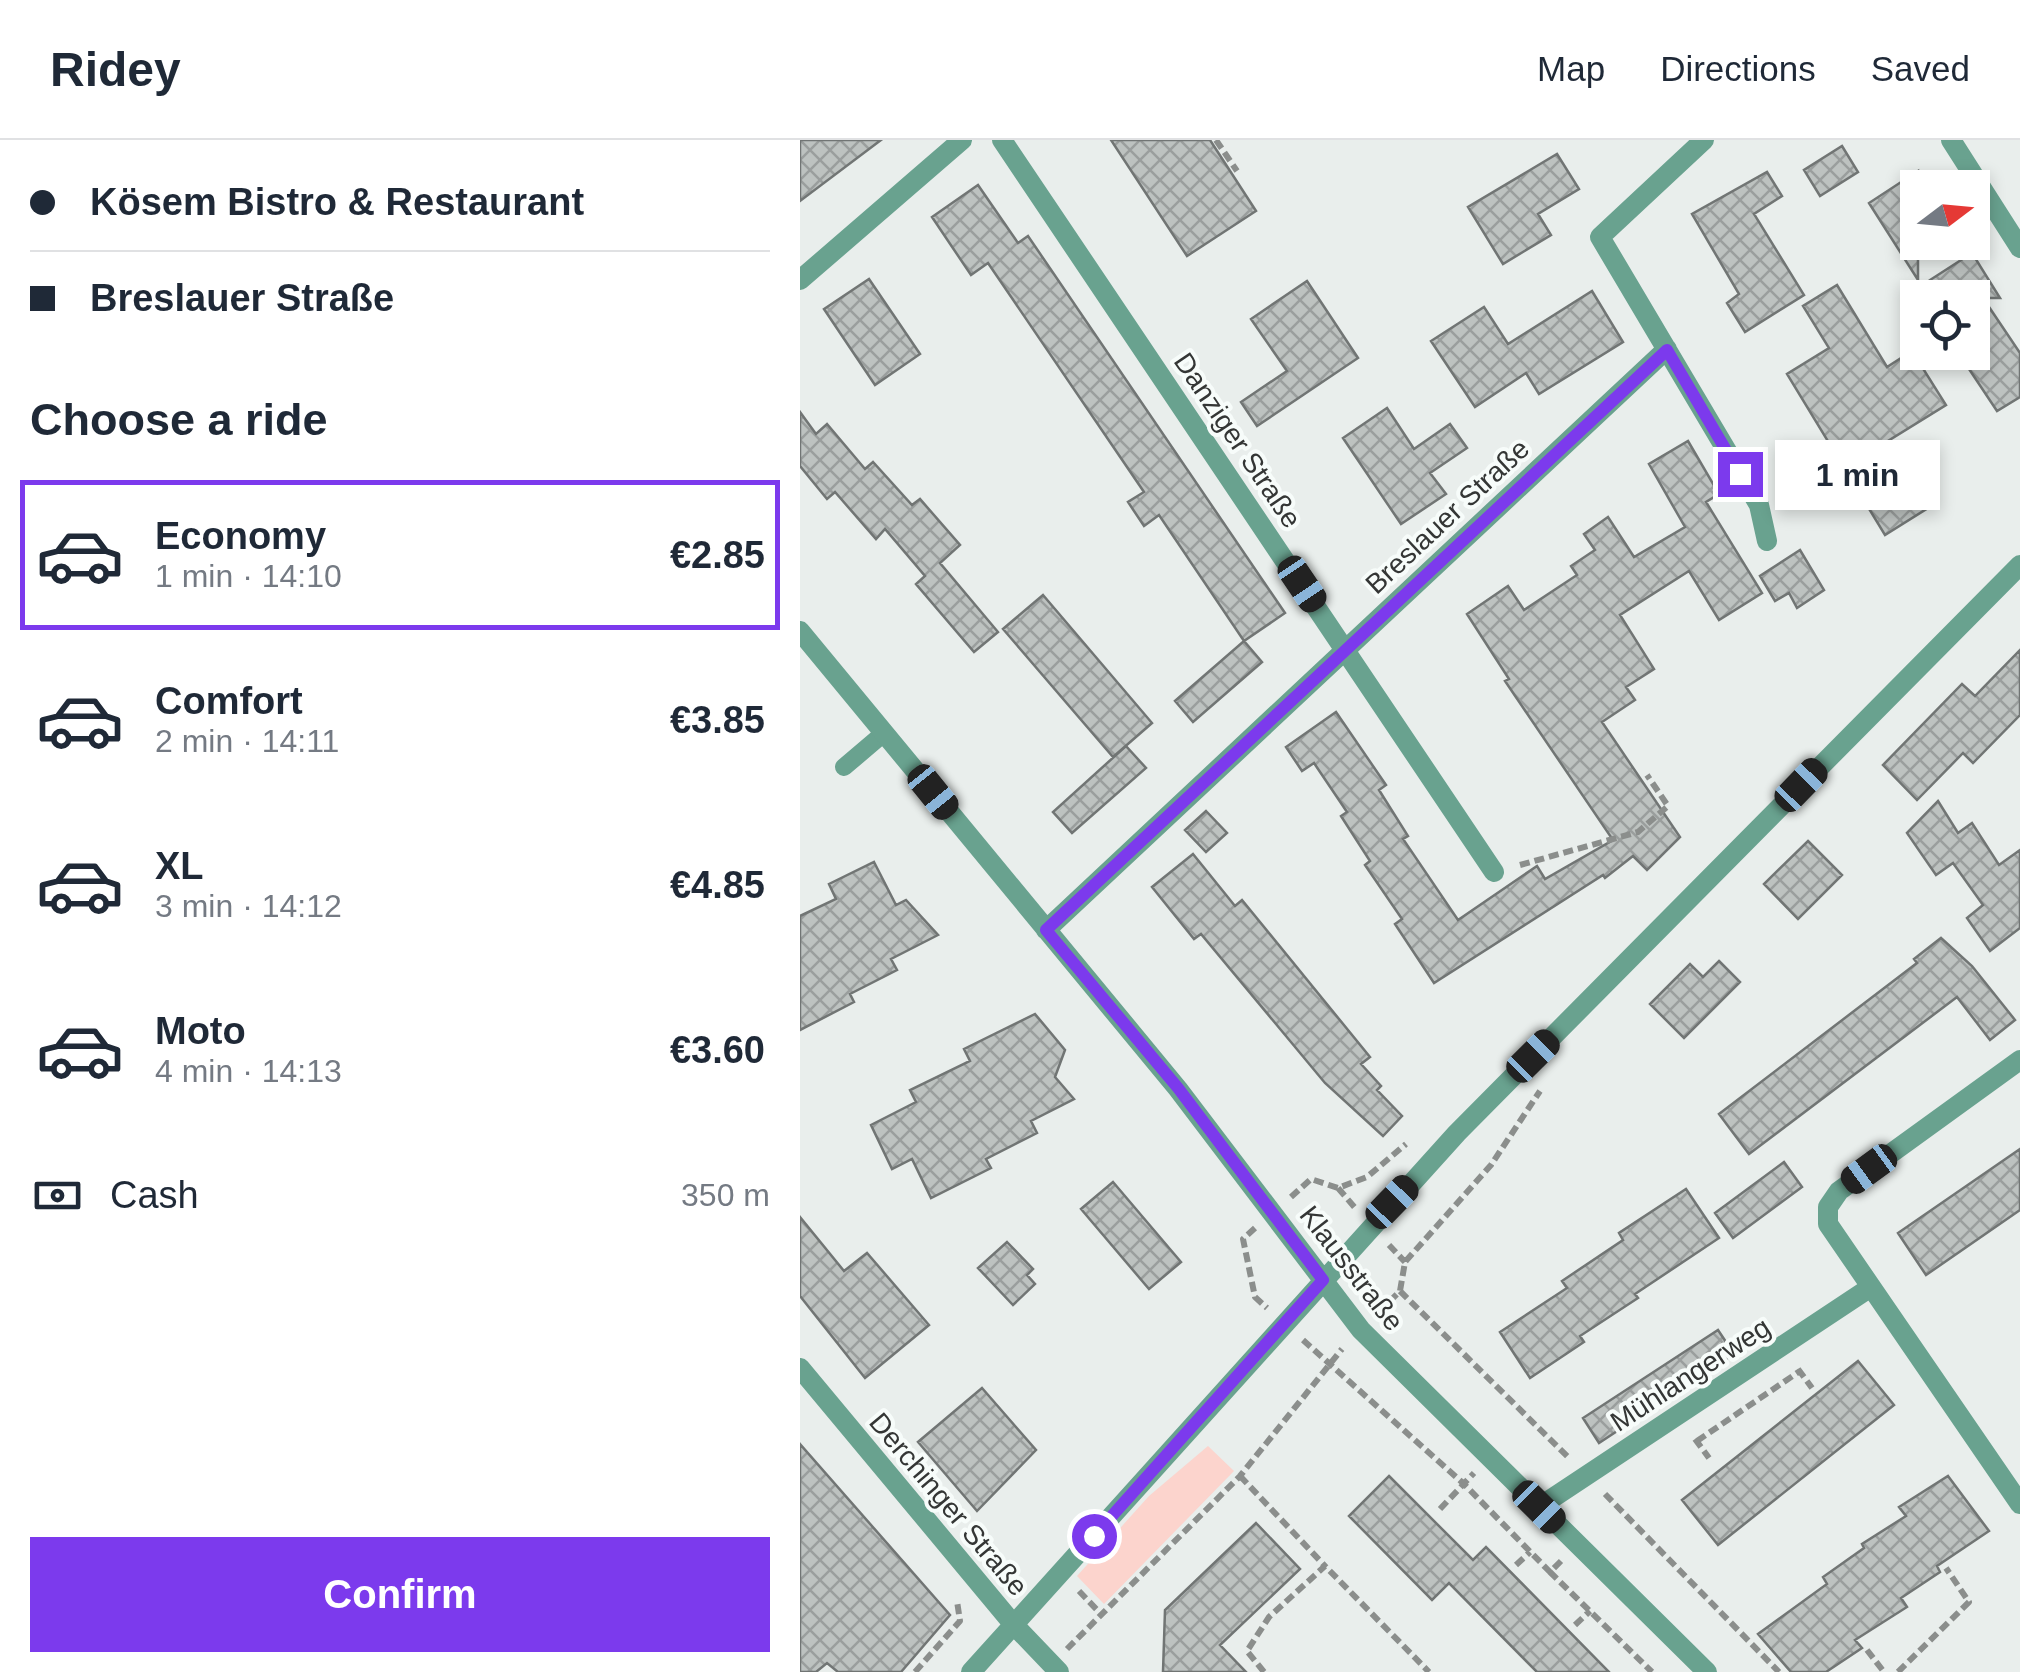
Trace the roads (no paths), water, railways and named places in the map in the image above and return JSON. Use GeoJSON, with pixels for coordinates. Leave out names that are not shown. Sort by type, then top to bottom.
{"type":"FeatureCollection","features":[{"type":"Feature","properties":{"kind":"street"},"geometry":{"type":"LineString","coordinates":[[800,280],[962,140]]}},
{"type":"Feature","properties":{"kind":"street","name":"Danziger Straße"},"geometry":{"type":"LineString","coordinates":[[1002,140],[1494,872]]}},
{"type":"Feature","properties":{"kind":"street"},"geometry":{"type":"LineString","coordinates":[[1704,140],[1600,237],[1759,505],[1767,540]]}},
{"type":"Feature","properties":{"kind":"street"},"geometry":{"type":"LineString","coordinates":[[1952,140],[2020,248]]}},
{"type":"Feature","properties":{"kind":"street","name":"Breslauer Straße"},"geometry":{"type":"LineString","coordinates":[[1046,930],[1667,350]]}},
{"type":"Feature","properties":{"kind":"street"},"geometry":{"type":"LineString","coordinates":[[971,1672],[1470,1120],[2020,565]]}},
{"type":"Feature","properties":{"kind":"street","name":"Klausstraße"},"geometry":{"type":"LineString","coordinates":[[800,631],[1178,1088],[1361,1330],[1708,1672]]}},
{"type":"Feature","properties":{"kind":"street"},"geometry":{"type":"LineString","coordinates":[[2020,1060],[1839,1191],[1828,1207],[1828,1224],[2020,1504]]}},
{"type":"Feature","properties":{"kind":"street","name":"Mühlangerweg"},"geometry":{"type":"LineString","coordinates":[[1539,1507],[1871,1287]]}},
{"type":"Feature","properties":{"kind":"street","name":"Derchinger Straße"},"geometry":{"type":"LineString","coordinates":[[800,1368],[1014,1625],[1059,1672]]}},
{"type":"Feature","properties":{"kind":"lane"},"geometry":{"type":"LineString","coordinates":[[844,767],[884,733]]}}]}
